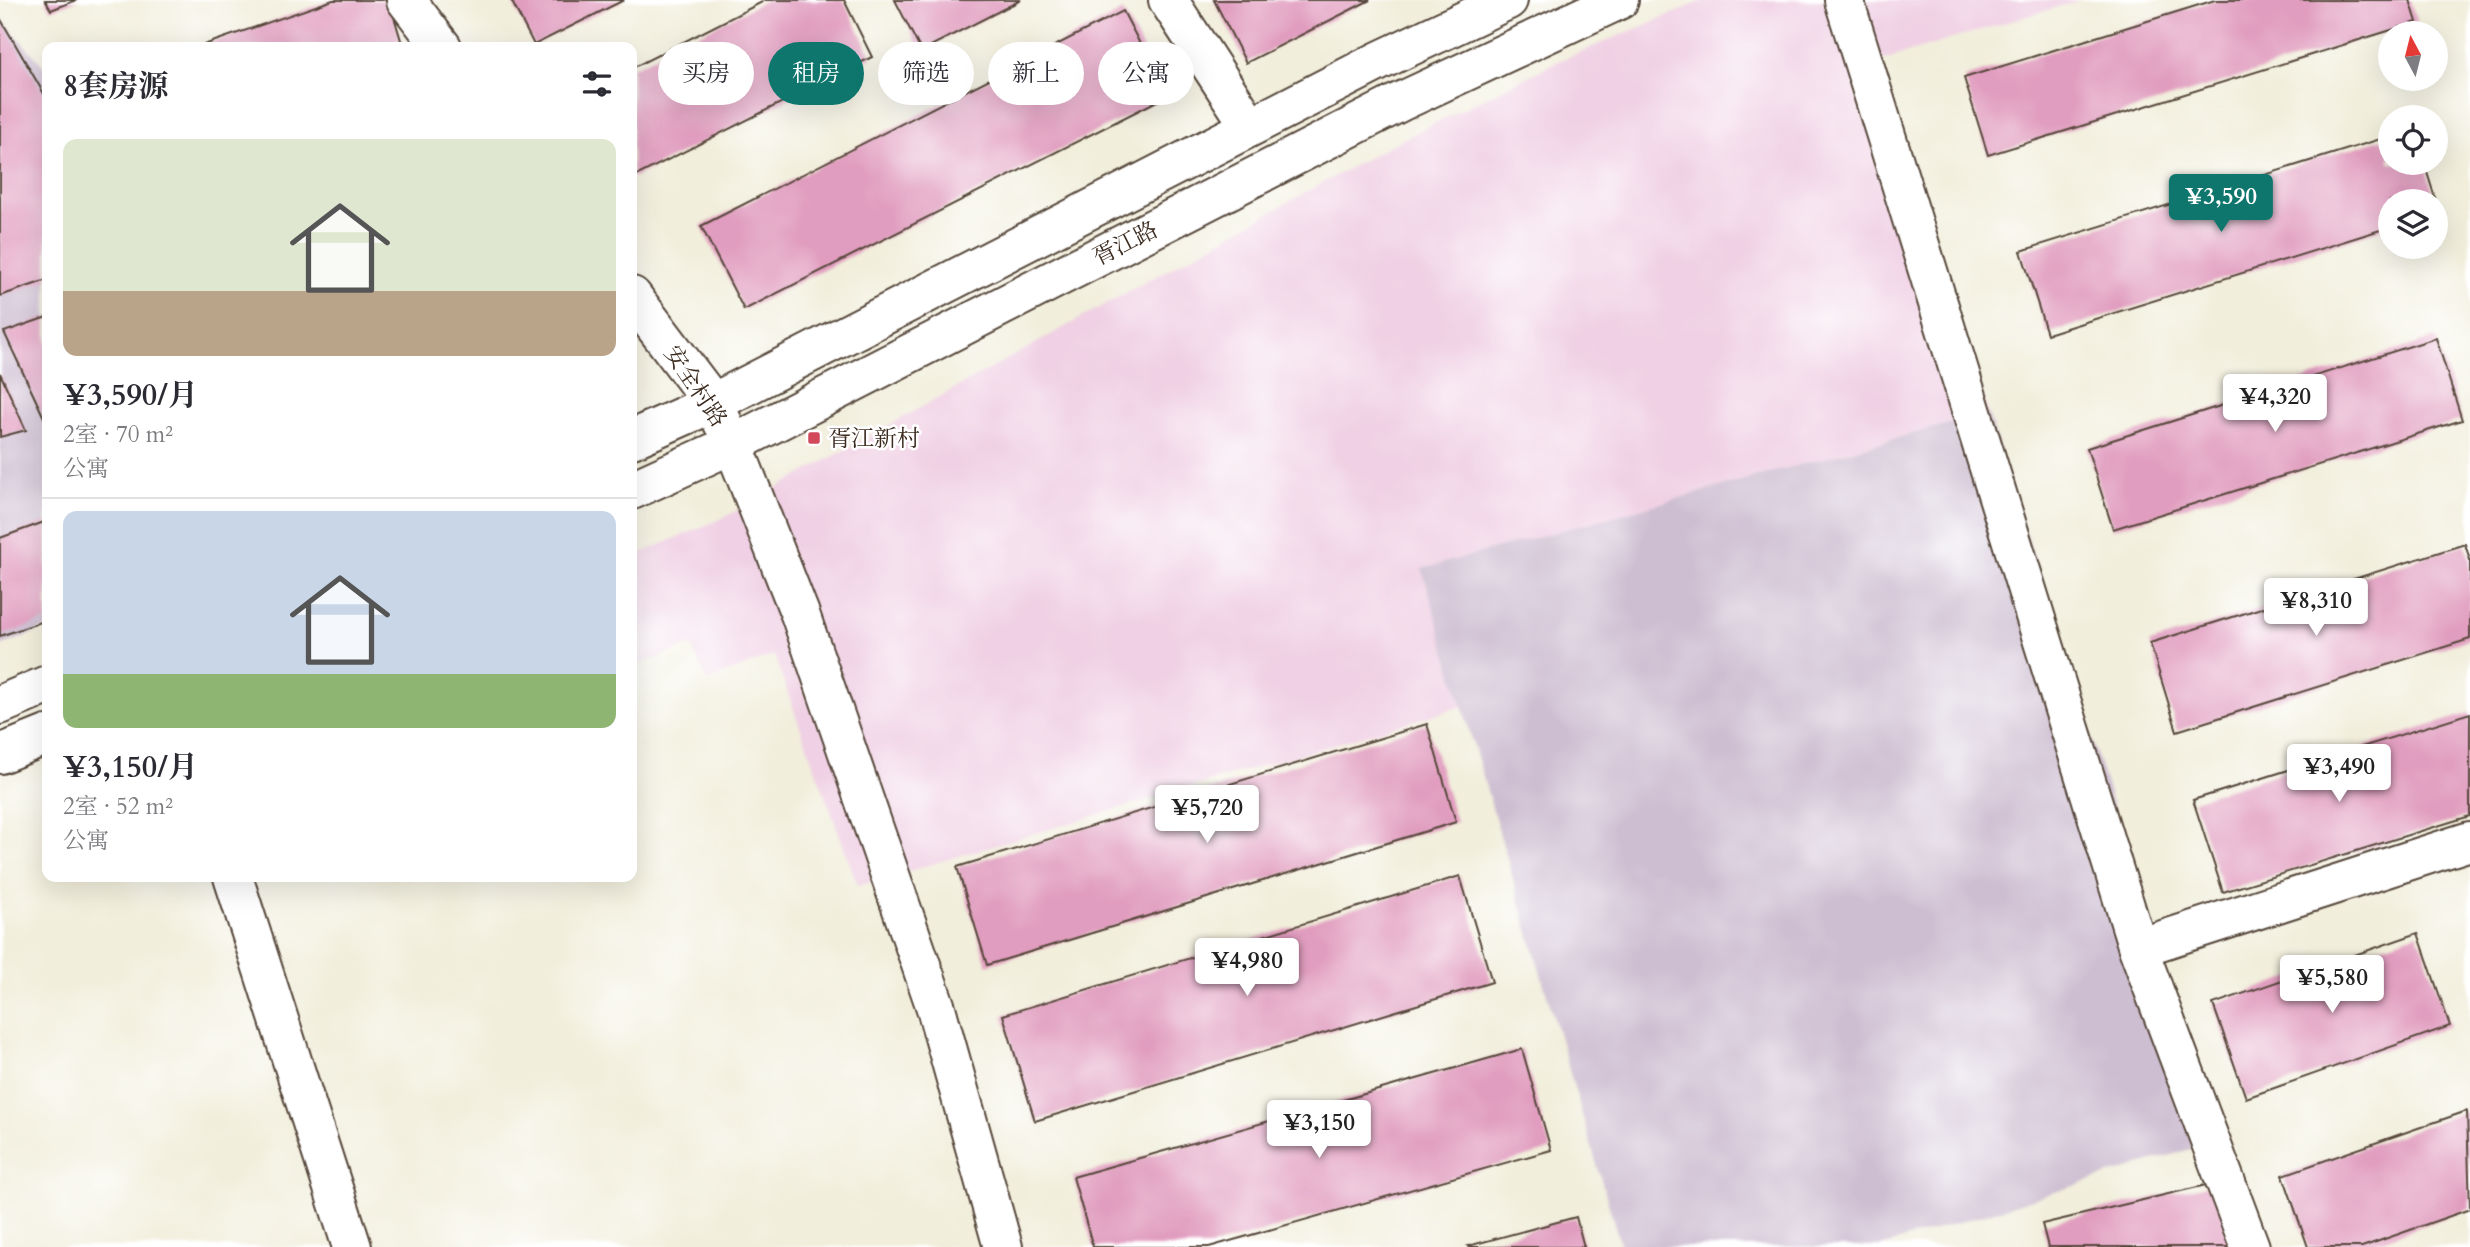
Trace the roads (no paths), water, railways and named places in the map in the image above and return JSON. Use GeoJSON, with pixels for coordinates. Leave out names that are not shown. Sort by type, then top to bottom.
{"type":"FeatureCollection","features":[{"type":"Feature","properties":{"kind":"street"},"geometry":{"type":"LineString","coordinates":[[406,0],[438,42]]}},
{"type":"Feature","properties":{"kind":"street"},"geometry":{"type":"LineString","coordinates":[[1168,0],[1250,126]]}},
{"type":"Feature","properties":{"kind":"street","name":"胥江路"},"geometry":{"type":"LineString","coordinates":[[637,437],[713,403],[1250,126],[1508,0]]}},
{"type":"Feature","properties":{"kind":"street","name":"胥江路"},"geometry":{"type":"LineString","coordinates":[[637,488],[733,444],[1400,102],[1619,0]]}},
{"type":"Feature","properties":{"kind":"street"},"geometry":{"type":"LineString","coordinates":[[1844,0],[2138,948],[2250,1247]]}},
{"type":"Feature","properties":{"kind":"street","name":"安全村路"},"geometry":{"type":"LineString","coordinates":[[637,303],[713,403],[733,444],[800,614],[936,1008],[1003,1247]]}},
{"type":"Feature","properties":{"kind":"street"},"geometry":{"type":"LineString","coordinates":[[0,705],[42,687]]}},
{"type":"Feature","properties":{"kind":"street"},"geometry":{"type":"LineString","coordinates":[[0,754],[42,737]]}},
{"type":"Feature","properties":{"kind":"street"},"geometry":{"type":"LineString","coordinates":[[2138,948],[2470,841]]}},
{"type":"Feature","properties":{"kind":"street"},"geometry":{"type":"LineString","coordinates":[[235,882],[352,1247]]}},
{"type":"Feature","properties":{"kind":"place","name":"胥江新村"},"geometry":{"type":"Point","coordinates":[814,438]}}]}
